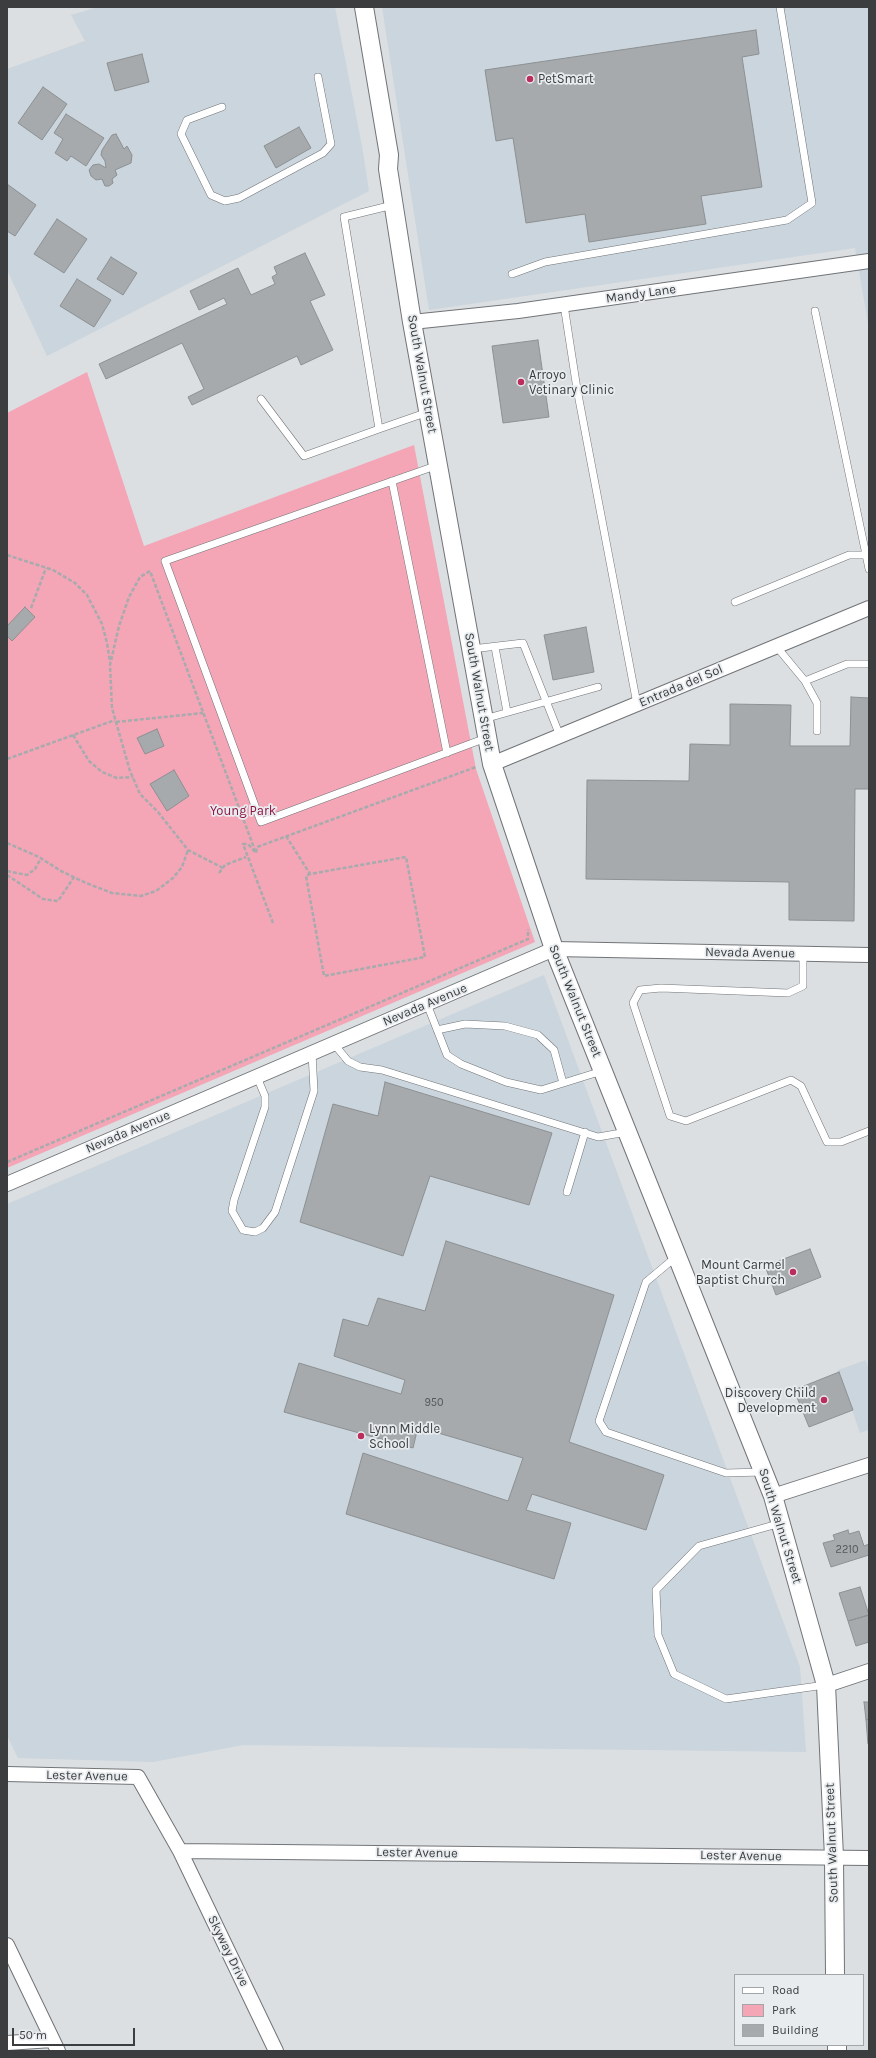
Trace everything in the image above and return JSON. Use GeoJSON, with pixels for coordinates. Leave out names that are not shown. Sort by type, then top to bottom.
{"type":"FeatureCollection","features":[{"type":"Feature","properties":{"kind":"street","name":"South Walnut Street"},"geometry":{"type":"LineString","coordinates":[[364,7],[389,155],[388,169],[412,322],[492,762],[554,949],[773,1496],[825,1685],[834,1857],[836,1974]]}},
{"type":"Feature","properties":{"kind":"street","name":"Mandy Lane"},"geometry":{"type":"LineString","coordinates":[[412,322],[564,304],[869,261]]}},
{"type":"Feature","properties":{"kind":"street","name":"Entrada del Sol"},"geometry":{"type":"LineString","coordinates":[[492,762],[560,736],[869,608]]}},
{"type":"Feature","properties":{"kind":"street","name":"Nevada Avenue"},"geometry":{"type":"LineString","coordinates":[[7,1184],[554,949],[869,955]]}},
{"type":"Feature","properties":{"kind":"street"},"geometry":{"type":"LineString","coordinates":[[773,1496],[869,1465]]}},
{"type":"Feature","properties":{"kind":"street"},"geometry":{"type":"LineString","coordinates":[[825,1685],[869,1671]]}},
{"type":"Feature","properties":{"kind":"street","name":"Lester Avenue"},"geometry":{"type":"LineString","coordinates":[[7,1774],[138,1777],[180,1851],[869,1858]]}},
{"type":"Feature","properties":{"kind":"street","name":"Skyway Drive"},"geometry":{"type":"LineString","coordinates":[[180,1851],[276,2051]]}},
{"type":"Feature","properties":{"kind":"street"},"geometry":{"type":"LineString","coordinates":[[7,1944],[55,2046],[7,2043]]}},
{"type":"Feature","properties":{"kind":"lane"},"geometry":{"type":"LineString","coordinates":[[512,274],[545,262],[787,220],[812,204],[780,7]]}},
{"type":"Feature","properties":{"kind":"lane"},"geometry":{"type":"LineString","coordinates":[[222,107],[187,120],[181,134],[211,195],[225,201],[239,198],[323,153],[331,144],[318,77]]}},
{"type":"Feature","properties":{"kind":"lane"},"geometry":{"type":"LineString","coordinates":[[379,429],[344,217],[393,205]]}},
{"type":"Feature","properties":{"kind":"lane"},"geometry":{"type":"LineString","coordinates":[[564,304],[577,389],[637,704]]}},
{"type":"Feature","properties":{"kind":"lane"},"geometry":{"type":"LineString","coordinates":[[815,311],[869,569]]}},
{"type":"Feature","properties":{"kind":"lane"},"geometry":{"type":"LineString","coordinates":[[261,399],[304,456],[428,412]]}},
{"type":"Feature","properties":{"kind":"lane"},"geometry":{"type":"LineString","coordinates":[[438,464],[165,561],[262,822],[488,738]]}},
{"type":"Feature","properties":{"kind":"lane"},"geometry":{"type":"LineString","coordinates":[[392,481],[447,753]]}},
{"type":"Feature","properties":{"kind":"lane"},"geometry":{"type":"LineString","coordinates":[[735,602],[849,555],[866,555]]}},
{"type":"Feature","properties":{"kind":"lane"},"geometry":{"type":"LineString","coordinates":[[472,649],[523,643],[560,736]]}},
{"type":"Feature","properties":{"kind":"lane"},"geometry":{"type":"LineString","coordinates":[[495,646],[507,712]]}},
{"type":"Feature","properties":{"kind":"lane"},"geometry":{"type":"LineString","coordinates":[[776,646],[805,681],[817,703],[817,731]]}},
{"type":"Feature","properties":{"kind":"lane"},"geometry":{"type":"LineString","coordinates":[[805,681],[847,664],[869,664]]}},
{"type":"Feature","properties":{"kind":"lane"},"geometry":{"type":"LineString","coordinates":[[484,719],[598,687]]}},
{"type":"Feature","properties":{"kind":"lane"},"geometry":{"type":"LineString","coordinates":[[803,954],[803,986],[788,993],[661,988],[640,990],[633,1003],[670,1116],[686,1121],[791,1080],[801,1086],[827,1142],[841,1142],[869,1131]]}},
{"type":"Feature","properties":{"kind":"lane"},"geometry":{"type":"LineString","coordinates":[[427,1004],[447,1055],[461,1064],[506,1082],[541,1090],[603,1071]]}},
{"type":"Feature","properties":{"kind":"lane"},"geometry":{"type":"LineString","coordinates":[[437,1030],[472,1024],[505,1026],[538,1035],[554,1050],[563,1083]]}},
{"type":"Feature","properties":{"kind":"lane"},"geometry":{"type":"LineString","coordinates":[[334,1044],[348,1061],[360,1067],[382,1070],[598,1136],[627,1132]]}},
{"type":"Feature","properties":{"kind":"lane"},"geometry":{"type":"LineString","coordinates":[[257,1077],[265,1096],[266,1107],[234,1200],[232,1210],[243,1230],[255,1232],[263,1228],[275,1212],[314,1091],[312,1053]]}},
{"type":"Feature","properties":{"kind":"lane"},"geometry":{"type":"LineString","coordinates":[[567,1192],[585,1132]]}},
{"type":"Feature","properties":{"kind":"lane"},"geometry":{"type":"LineString","coordinates":[[677,1256],[646,1282],[599,1422],[606,1432],[726,1473],[764,1472]]}},
{"type":"Feature","properties":{"kind":"lane"},"geometry":{"type":"LineString","coordinates":[[781,1522],[699,1546],[656,1590],[658,1635],[674,1674],[726,1699],[825,1685]]}},
{"type":"Feature","properties":{"kind":"path"},"geometry":{"type":"LineString","coordinates":[[7,555],[46,568],[75,583],[87,595],[102,624],[107,643],[110,665],[112,708],[133,777],[140,794],[163,817],[188,850],[223,868]]}},
{"type":"Feature","properties":{"kind":"path"},"geometry":{"type":"LineString","coordinates":[[31,608],[46,568]]}},
{"type":"Feature","properties":{"kind":"path"},"geometry":{"type":"LineString","coordinates":[[110,665],[119,626],[129,597],[140,577],[150,572],[256,853]]}},
{"type":"Feature","properties":{"kind":"path"},"geometry":{"type":"LineString","coordinates":[[7,759],[115,721],[203,713]]}},
{"type":"Feature","properties":{"kind":"path"},"geometry":{"type":"LineString","coordinates":[[73,735],[89,761],[102,772],[117,778],[133,777]]}},
{"type":"Feature","properties":{"kind":"path"},"geometry":{"type":"LineString","coordinates":[[256,853],[257,847],[492,762]]}},
{"type":"Feature","properties":{"kind":"path"},"geometry":{"type":"LineString","coordinates":[[286,836],[310,874]]}},
{"type":"Feature","properties":{"kind":"path"},"geometry":{"type":"LineString","coordinates":[[7,843],[41,858],[74,877],[112,892],[141,896],[156,891],[173,878],[182,867],[188,850]]}},
{"type":"Feature","properties":{"kind":"path"},"geometry":{"type":"LineString","coordinates":[[256,853],[248,844],[243,844],[246,857],[273,923]]}},
{"type":"Feature","properties":{"kind":"path"},"geometry":{"type":"LineString","coordinates":[[219,873],[225,865],[246,857]]}},
{"type":"Feature","properties":{"kind":"path"},"geometry":{"type":"LineString","coordinates":[[406,857],[425,957],[324,976],[306,876],[310,874],[406,857]]}},
{"type":"Feature","properties":{"kind":"path"},"geometry":{"type":"LineString","coordinates":[[7,871],[27,875],[35,869],[41,858]]}},
{"type":"Feature","properties":{"kind":"path"},"geometry":{"type":"LineString","coordinates":[[7,875],[43,899],[58,901],[74,877]]}},
{"type":"Feature","properties":{"kind":"path"},"geometry":{"type":"LineString","coordinates":[[7,1162],[528,939]]}},
{"type":"Feature","properties":{"kind":"shaded area"},"geometry":{"type":"Polygon","coordinates":[[[98,7],[335,7],[362,146],[369,191],[47,356],[7,270],[7,69],[85,41],[71,15],[98,7]]]}},
{"type":"Feature","properties":{"kind":"shaded area"},"geometry":{"type":"Polygon","coordinates":[[[382,7],[869,7],[869,329],[855,248],[429,310],[382,7]]]}},
{"type":"Feature","properties":{"kind":"shaded area","name":"Lynn Middle School"},"geometry":{"type":"Polygon","coordinates":[[[544,975],[800,1667],[806,1752],[243,1745],[153,1762],[18,1758],[7,1736],[7,1204],[544,975]]]}},
{"type":"Feature","properties":{"kind":"shaded area"},"geometry":{"type":"Polygon","coordinates":[[[866,1360],[869,1371],[869,1430],[860,1433],[838,1370],[866,1360]]]}},
{"type":"Feature","properties":{"kind":"green space","name":"Young Park"},"geometry":{"type":"Polygon","coordinates":[[[87,372],[144,546],[414,445],[476,769],[535,942],[7,1168],[7,413],[87,372]]]}},
{"type":"Feature","properties":{"kind":"building"},"geometry":{"type":"Polygon","coordinates":[[[756,30],[759,54],[742,57],[762,187],[701,196],[706,224],[589,242],[585,214],[526,223],[513,138],[496,141],[485,70],[756,30]]]}},
{"type":"Feature","properties":{"kind":"building"},"geometry":{"type":"Polygon","coordinates":[[[142,54],[149,82],[115,91],[107,63],[142,54]]]}},
{"type":"Feature","properties":{"kind":"building"},"geometry":{"type":"Polygon","coordinates":[[[43,87],[67,104],[42,140],[18,123],[43,87]]]}},
{"type":"Feature","properties":{"kind":"building"},"geometry":{"type":"Polygon","coordinates":[[[66,114],[104,138],[86,166],[71,156],[67,161],[55,153],[63,139],[54,133],[66,114]]]}},
{"type":"Feature","properties":{"kind":"building"},"geometry":{"type":"Polygon","coordinates":[[[299,127],[311,148],[276,168],[264,146],[299,127]]]}},
{"type":"Feature","properties":{"kind":"building"},"geometry":{"type":"Polygon","coordinates":[[[116,134],[124,149],[127,146],[132,155],[131,163],[115,170],[117,175],[112,179],[113,183],[109,186],[105,186],[102,179],[96,180],[91,176],[89,170],[93,165],[99,164],[106,168],[105,161],[101,155],[102,150],[112,135],[116,134]]]}},
{"type":"Feature","properties":{"kind":"building"},"geometry":{"type":"Polygon","coordinates":[[[7,184],[36,205],[15,236],[7,231],[7,184]]]}},
{"type":"Feature","properties":{"kind":"building"},"geometry":{"type":"Polygon","coordinates":[[[57,219],[87,239],[64,273],[34,254],[57,219]]]}},
{"type":"Feature","properties":{"kind":"building"},"geometry":{"type":"Polygon","coordinates":[[[305,253],[325,295],[310,301],[333,350],[301,365],[297,356],[192,405],[188,397],[204,389],[182,343],[106,379],[99,364],[227,304],[224,298],[199,310],[190,291],[238,268],[251,295],[275,284],[272,277],[277,274],[274,267],[305,253]]]}},
{"type":"Feature","properties":{"kind":"building"},"geometry":{"type":"Polygon","coordinates":[[[111,257],[137,273],[123,295],[97,279],[111,257]]]}},
{"type":"Feature","properties":{"kind":"building"},"geometry":{"type":"Polygon","coordinates":[[[77,279],[111,300],[94,327],[60,306],[77,279]]]}},
{"type":"Feature","properties":{"kind":"building","name":"Arroyo Vetinary Clinic"},"geometry":{"type":"Polygon","coordinates":[[[538,340],[549,417],[503,423],[492,346],[538,340]]]}},
{"type":"Feature","properties":{"kind":"building"},"geometry":{"type":"Polygon","coordinates":[[[25,607],[35,617],[12,641],[7,636],[7,626],[25,607]]]}},
{"type":"Feature","properties":{"kind":"building"},"geometry":{"type":"Polygon","coordinates":[[[586,627],[594,672],[553,680],[544,635],[586,627]]]}},
{"type":"Feature","properties":{"kind":"building"},"geometry":{"type":"Polygon","coordinates":[[[851,697],[869,698],[869,789],[855,789],[854,921],[789,920],[789,882],[586,879],[587,780],[689,781],[690,744],[730,745],[730,704],[791,705],[790,746],[850,746],[851,697]]]}},
{"type":"Feature","properties":{"kind":"building"},"geometry":{"type":"Polygon","coordinates":[[[157,729],[164,746],[145,754],[137,738],[157,729]]]}},
{"type":"Feature","properties":{"kind":"building"},"geometry":{"type":"Polygon","coordinates":[[[174,770],[189,796],[167,811],[150,784],[174,770]]]}},
{"type":"Feature","properties":{"kind":"building"},"geometry":{"type":"Polygon","coordinates":[[[385,1082],[552,1133],[529,1205],[430,1176],[403,1256],[300,1222],[333,1104],[378,1116],[385,1082]]]}},
{"type":"Feature","properties":{"kind":"building"},"geometry":{"type":"Polygon","coordinates":[[[446,1241],[614,1295],[569,1442],[664,1475],[646,1530],[532,1494],[526,1510],[571,1523],[554,1579],[346,1514],[363,1453],[508,1501],[523,1458],[418,1427],[413,1448],[284,1412],[299,1363],[401,1394],[405,1380],[334,1356],[343,1319],[368,1326],[378,1298],[425,1311],[446,1241]]]}},
{"type":"Feature","properties":{"kind":"building","name":"Mount Carmel Baptist Church"},"geometry":{"type":"Polygon","coordinates":[[[810,1249],[821,1277],[776,1295],[765,1266],[810,1249]]]}},
{"type":"Feature","properties":{"kind":"building","name":"Discovery Child Development"},"geometry":{"type":"Polygon","coordinates":[[[839,1372],[853,1410],[809,1427],[794,1390],[839,1372]]]}},
{"type":"Feature","properties":{"kind":"building"},"geometry":{"type":"Polygon","coordinates":[[[848,1530],[849,1534],[859,1531],[864,1546],[869,1544],[869,1555],[831,1567],[823,1543],[835,1540],[833,1535],[848,1530]]]}},
{"type":"Feature","properties":{"kind":"building"},"geometry":{"type":"Polygon","coordinates":[[[860,1587],[869,1615],[848,1621],[839,1593],[860,1587]]]}},
{"type":"Feature","properties":{"kind":"building"},"geometry":{"type":"Polygon","coordinates":[[[869,1615],[869,1642],[856,1646],[848,1621],[869,1615]]]}},
{"type":"Feature","properties":{"kind":"building"},"geometry":{"type":"Polygon","coordinates":[[[864,1702],[869,1702],[869,1719],[866,1720],[864,1702]]]}},
{"type":"Feature","properties":{"kind":"building"},"geometry":{"type":"Polygon","coordinates":[[[869,1719],[869,1744],[868,1744],[866,1720],[869,1719]]]}},
{"type":"Feature","properties":{"kind":"place","name":"PetSmart"},"geometry":{"type":"Point","coordinates":[530,79]}},
{"type":"Feature","properties":{"kind":"place","name":"Arroyo Vetinary Clinic"},"geometry":{"type":"Point","coordinates":[521,382]}},
{"type":"Feature","properties":{"kind":"place","name":"Mount Carmel Baptist Church"},"geometry":{"type":"Point","coordinates":[793,1272]}},
{"type":"Feature","properties":{"kind":"place","name":"Discovery Child Development"},"geometry":{"type":"Point","coordinates":[824,1400]}},
{"type":"Feature","properties":{"kind":"place","name":"Lynn Middle School"},"geometry":{"type":"Point","coordinates":[361,1436]}}]}
